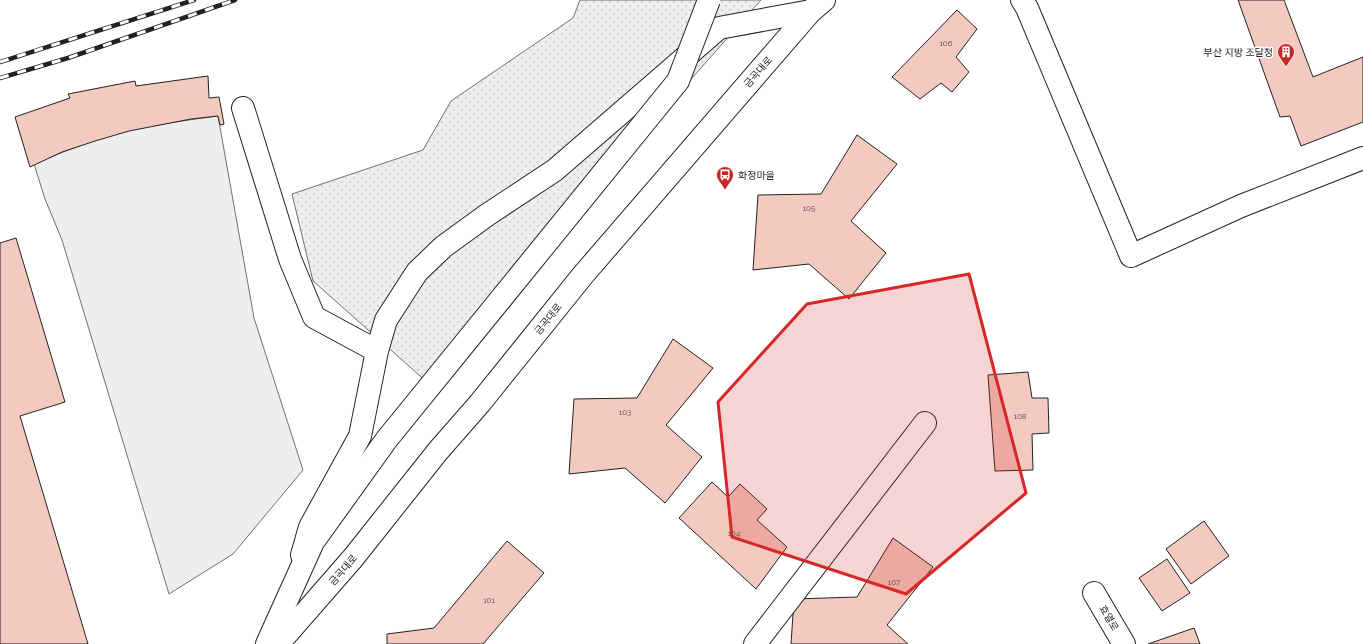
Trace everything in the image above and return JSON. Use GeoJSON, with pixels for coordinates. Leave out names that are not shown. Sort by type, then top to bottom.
{"type":"FeatureCollection","features":[{"type":"Feature","properties":{"kind":"main road"},"geometry":{"type":"LineString","coordinates":[[267,644],[313,542],[387,439],[678,81],[709,0]]}},
{"type":"Feature","properties":{"kind":"main road"},"geometry":{"type":"LineString","coordinates":[[1022,0],[1027,8],[1131,256],[1241,206],[1363,158]]}},
{"type":"Feature","properties":{"kind":"main road"},"geometry":{"type":"LineString","coordinates":[[291,592],[310,527],[360,436],[377,351],[386,320],[417,272],[443,247],[487,215],[555,170],[719,28],[817,5]]}},
{"type":"Feature","properties":{"kind":"main road","name":"금곡대로"},"geometry":{"type":"LineString","coordinates":[[278,644],[353,558],[438,451],[480,403],[583,275],[817,5]]}},
{"type":"Feature","properties":{"kind":"main road"},"geometry":{"type":"LineString","coordinates":[[242,108],[290,259],[314,318],[377,351]]}},
{"type":"Feature","properties":{"kind":"main road"},"geometry":{"type":"LineString","coordinates":[[755,644],[925,424]]}},
{"type":"Feature","properties":{"kind":"main road","name":"효열로"},"geometry":{"type":"LineString","coordinates":[[1094,593],[1124,644]]}},
{"type":"Feature","properties":{"kind":"highlighted area"},"geometry":{"type":"Polygon","coordinates":[[[969,274],[1026,493],[906,594],[732,537],[718,402],[807,304],[969,274]]]}},
{"type":"Feature","properties":{"kind":"shaded area"},"geometry":{"type":"Polygon","coordinates":[[[580,0],[761,0],[632,146],[428,383],[313,281],[292,194],[423,150],[451,101],[573,18],[580,0]]]}},
{"type":"Feature","properties":{"kind":"shaded area"},"geometry":{"type":"Polygon","coordinates":[[[218,116],[254,318],[303,470],[233,554],[169,594],[62,240],[45,199],[34,164],[118,133],[163,124],[218,116]]]}},
{"type":"Feature","properties":{"kind":"building","name":"부산 지방 조달청"},"geometry":{"type":"Polygon","coordinates":[[[1238,0],[1284,0],[1313,77],[1363,57],[1363,122],[1301,146],[1290,116],[1280,117],[1238,0]]]}},
{"type":"Feature","properties":{"kind":"building"},"geometry":{"type":"Polygon","coordinates":[[[957,10],[977,29],[956,57],[969,72],[952,92],[941,83],[920,99],[892,77],[957,10]]]}},
{"type":"Feature","properties":{"kind":"building"},"geometry":{"type":"Polygon","coordinates":[[[208,76],[209,98],[219,97],[224,124],[220,125],[218,116],[191,119],[129,131],[62,152],[30,167],[15,117],[70,98],[68,94],[135,81],[136,86],[208,76]]]}},
{"type":"Feature","properties":{"kind":"building"},"geometry":{"type":"Polygon","coordinates":[[[857,135],[897,164],[851,221],[886,253],[849,299],[809,264],[753,270],[758,195],[821,194],[857,135]]]}},
{"type":"Feature","properties":{"kind":"building"},"geometry":{"type":"Polygon","coordinates":[[[16,238],[65,402],[20,416],[88,644],[0,644],[0,243],[16,238]]]}},
{"type":"Feature","properties":{"kind":"building"},"geometry":{"type":"Polygon","coordinates":[[[673,339],[713,368],[666,425],[702,457],[665,503],[625,468],[569,474],[574,399],[637,398],[673,339]]]}},
{"type":"Feature","properties":{"kind":"building"},"geometry":{"type":"Polygon","coordinates":[[[1028,372],[1032,398],[1048,398],[1049,433],[1032,434],[1033,470],[995,471],[988,375],[1028,372]]]}},
{"type":"Feature","properties":{"kind":"building"},"geometry":{"type":"Polygon","coordinates":[[[712,482],[728,497],[740,484],[767,509],[757,520],[787,547],[756,589],[679,518],[712,482]]]}},
{"type":"Feature","properties":{"kind":"building"},"geometry":{"type":"Polygon","coordinates":[[[1204,521],[1229,556],[1191,584],[1166,549],[1204,521]]]}},
{"type":"Feature","properties":{"kind":"building"},"geometry":{"type":"Polygon","coordinates":[[[893,538],[933,567],[887,625],[908,644],[791,644],[794,599],[857,597],[893,538]]]}},
{"type":"Feature","properties":{"kind":"building"},"geometry":{"type":"Polygon","coordinates":[[[507,541],[544,573],[483,644],[387,644],[387,634],[434,628],[507,541]]]}},
{"type":"Feature","properties":{"kind":"building"},"geometry":{"type":"Polygon","coordinates":[[[1167,559],[1190,593],[1162,611],[1139,578],[1167,559]]]}},
{"type":"Feature","properties":{"kind":"building"},"geometry":{"type":"Polygon","coordinates":[[[1194,628],[1200,644],[1148,644],[1194,628]]]}},
{"type":"Feature","properties":{"kind":"railway"},"geometry":{"type":"LineString","coordinates":[[0,62],[194,0]]}},
{"type":"Feature","properties":{"kind":"railway"},"geometry":{"type":"LineString","coordinates":[[0,78],[68,58],[235,0]]}},
{"type":"Feature","properties":{"kind":"place","name":"부산 지방 조달청"},"geometry":{"type":"Point","coordinates":[1286,67]}},
{"type":"Feature","properties":{"kind":"place","name":"화정마을"},"geometry":{"type":"Point","coordinates":[725,190]}}]}
